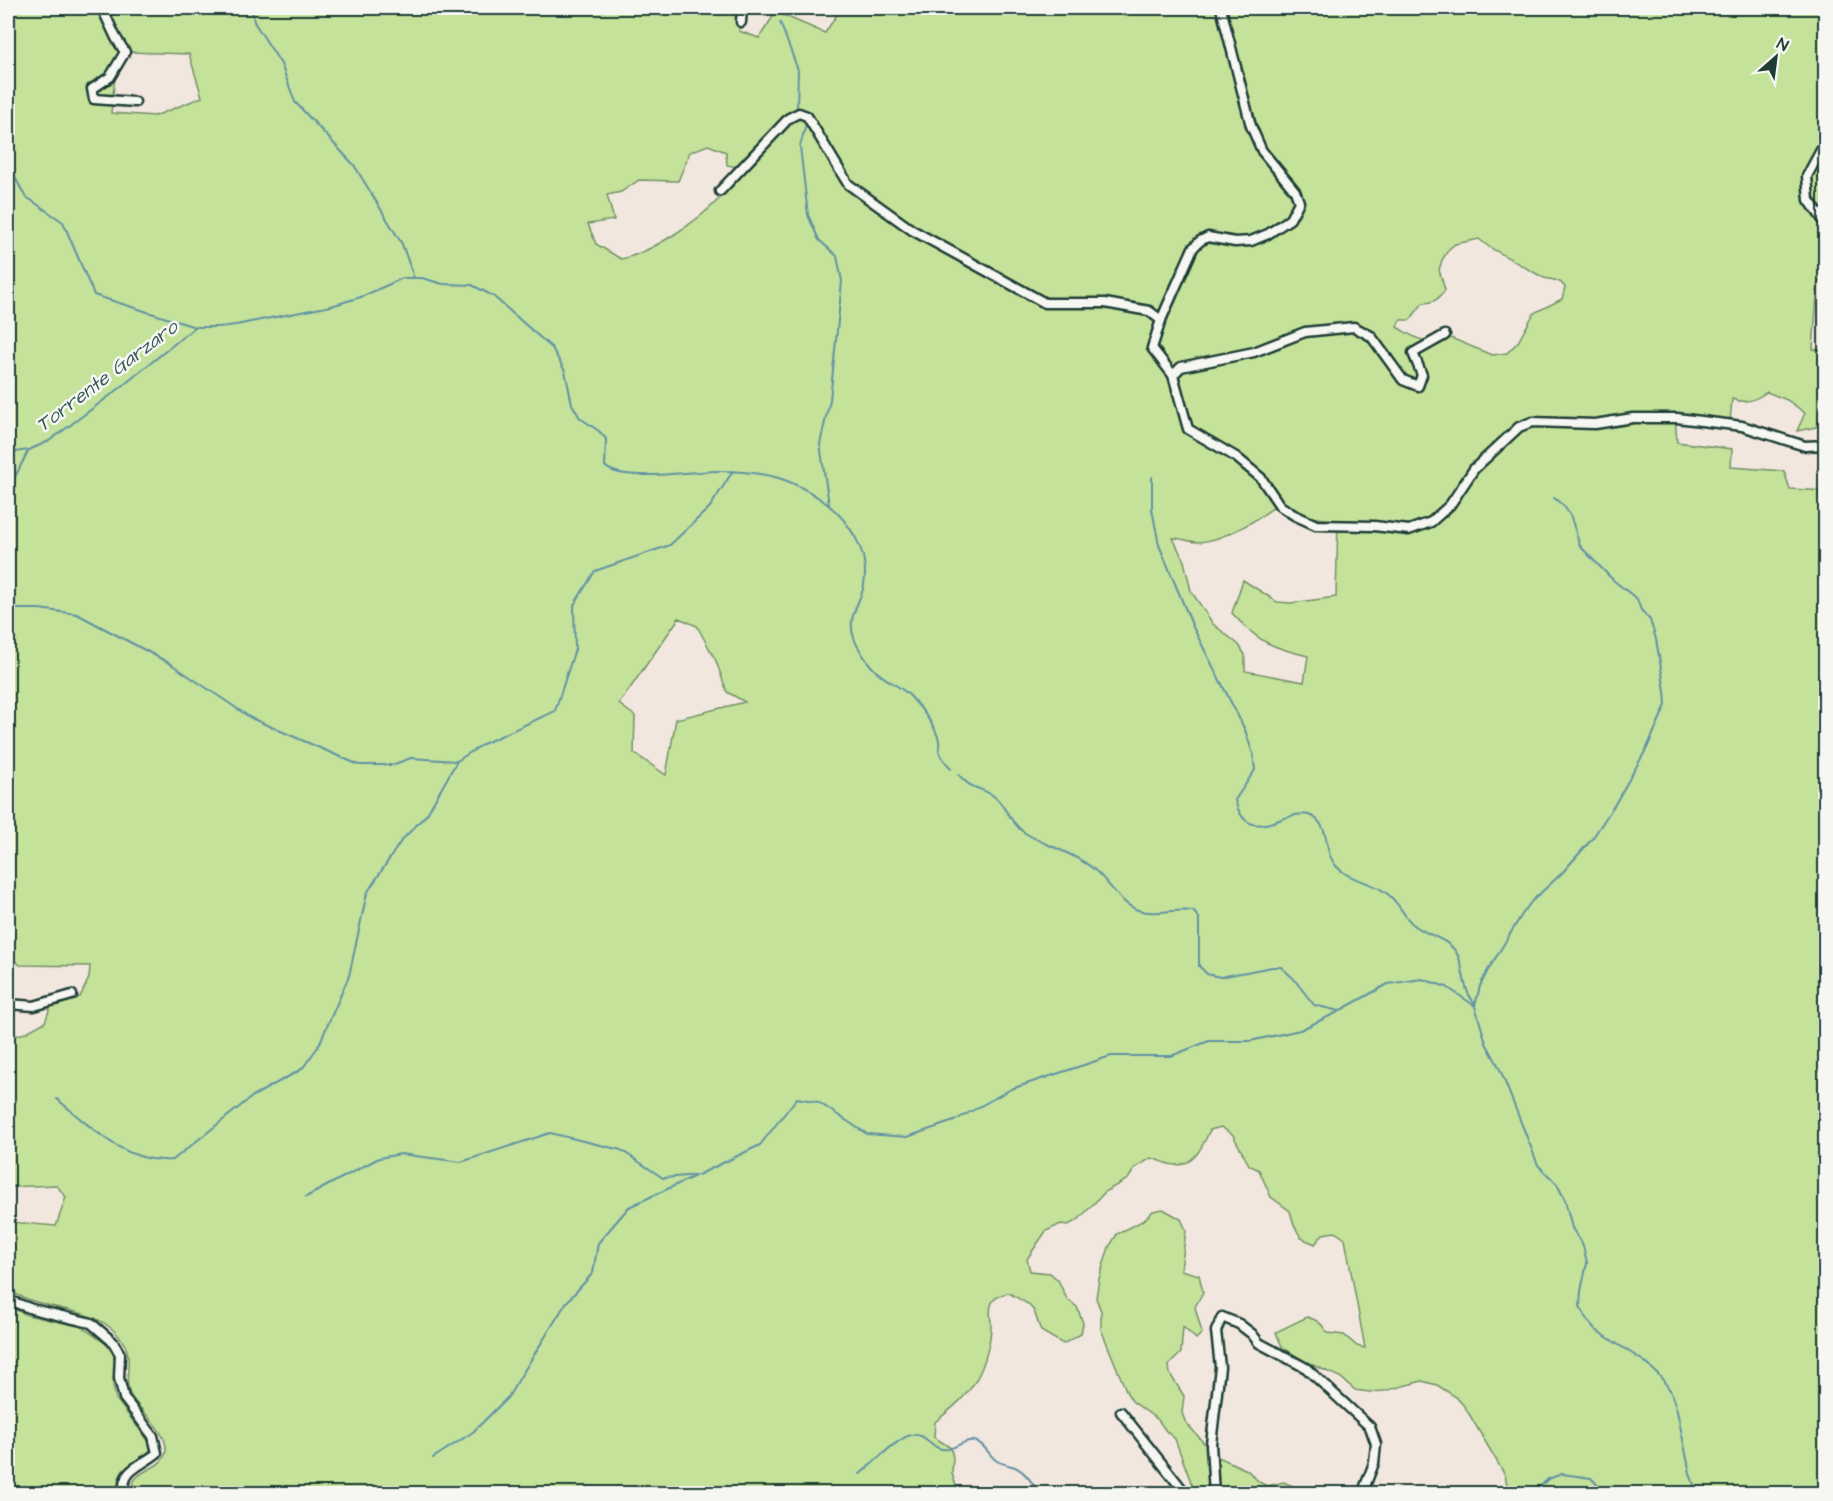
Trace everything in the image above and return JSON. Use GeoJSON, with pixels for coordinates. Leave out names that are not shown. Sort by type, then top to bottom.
{"type":"FeatureCollection","features":[{"type":"Feature","properties":{"kind":"street"},"geometry":{"type":"LineString","coordinates":[[102,8],[125,52],[110,77],[92,89],[94,99],[135,102]]}},
{"type":"Feature","properties":{"kind":"street"},"geometry":{"type":"LineString","coordinates":[[741,22],[742,8]]}},
{"type":"Feature","properties":{"kind":"street"},"geometry":{"type":"LineString","coordinates":[[1221,8],[1251,126],[1262,151],[1295,191],[1299,202],[1290,219],[1268,234],[1251,241],[1236,242],[1208,237],[1200,241],[1193,248],[1161,320],[1152,348],[1173,375],[1188,429],[1236,457],[1261,478],[1280,506],[1316,525],[1374,526],[1409,531],[1431,522],[1450,505],[1474,470],[1519,427],[1532,422],[1595,424],[1634,418],[1677,418],[1742,426],[1805,446],[1826,445]]}},
{"type":"Feature","properties":{"kind":"street"},"geometry":{"type":"LineString","coordinates":[[720,191],[789,118],[799,113],[807,116],[848,184],[912,230],[1046,303],[1105,303],[1149,311],[1161,320]]}},
{"type":"Feature","properties":{"kind":"street"},"geometry":{"type":"LineString","coordinates":[[1826,141],[1807,176],[1809,200],[1826,224]]}},
{"type":"Feature","properties":{"kind":"street"},"geometry":{"type":"LineString","coordinates":[[1173,375],[1181,367],[1254,352],[1305,332],[1354,327],[1371,336],[1403,380],[1418,386],[1422,375],[1413,353],[1444,335]]}},
{"type":"Feature","properties":{"kind":"street"},"geometry":{"type":"LineString","coordinates":[[8,1004],[34,1006],[72,995]]}},
{"type":"Feature","properties":{"kind":"street"},"geometry":{"type":"LineString","coordinates":[[8,1300],[32,1309],[91,1323],[113,1342],[120,1354],[119,1378],[124,1398],[153,1436],[157,1453],[127,1474],[123,1483],[124,1494]]}},
{"type":"Feature","properties":{"kind":"street"},"geometry":{"type":"LineString","coordinates":[[1214,1494],[1211,1444],[1220,1367],[1216,1331],[1222,1317],[1239,1323],[1252,1334],[1259,1344],[1306,1368],[1370,1427],[1376,1444],[1374,1463],[1362,1494]]}},
{"type":"Feature","properties":{"kind":"street"},"geometry":{"type":"LineString","coordinates":[[1121,1412],[1186,1494]]}},
{"type":"Feature","properties":{"kind":"green space"},"geometry":{"type":"Polygon","coordinates":[[[8,8],[741,8],[739,31],[759,38],[776,12],[825,33],[841,8],[1825,8],[1826,278],[1818,282],[1813,349],[1825,351],[1825,412],[1822,413],[1816,427],[1797,431],[1805,413],[1787,400],[1767,392],[1750,400],[1732,399],[1730,421],[1675,416],[1677,442],[1732,449],[1731,467],[1784,471],[1790,489],[1825,491],[1825,1493],[1506,1493],[1508,1490],[1505,1475],[1465,1407],[1456,1397],[1437,1385],[1422,1381],[1384,1391],[1355,1390],[1340,1377],[1306,1362],[1282,1347],[1276,1332],[1307,1317],[1319,1322],[1327,1333],[1344,1335],[1357,1346],[1365,1348],[1345,1239],[1335,1232],[1323,1234],[1315,1244],[1301,1238],[1290,1211],[1271,1197],[1259,1170],[1249,1165],[1233,1135],[1221,1127],[1210,1130],[1197,1154],[1188,1162],[1174,1165],[1151,1158],[1135,1168],[1128,1179],[1106,1191],[1078,1220],[1046,1231],[1027,1259],[1030,1271],[1050,1273],[1058,1280],[1067,1299],[1077,1307],[1083,1323],[1081,1334],[1063,1344],[1041,1331],[1034,1311],[1028,1304],[1009,1293],[993,1301],[990,1310],[989,1345],[980,1372],[964,1397],[935,1422],[934,1437],[951,1448],[952,1473],[958,1493],[133,1493],[135,1479],[159,1463],[166,1451],[158,1429],[130,1394],[125,1345],[107,1325],[96,1319],[45,1305],[8,1290],[10,1222],[56,1226],[66,1197],[56,1185],[8,1187],[8,1038],[25,1033],[45,1022],[51,1005],[80,997],[89,978],[90,966],[20,965],[8,955],[8,8]],[[128,52],[115,77],[111,113],[155,116],[202,97],[189,54],[128,52]],[[708,145],[690,152],[678,181],[639,180],[621,192],[607,195],[614,220],[588,224],[596,244],[621,259],[633,256],[673,235],[710,208],[728,188],[741,168],[727,165],[726,152],[708,145]],[[1479,239],[1455,244],[1442,260],[1439,270],[1445,290],[1435,300],[1423,303],[1410,320],[1400,320],[1397,327],[1420,339],[1431,340],[1446,336],[1492,355],[1507,353],[1518,342],[1534,313],[1562,299],[1565,287],[1559,281],[1544,278],[1479,239]],[[1281,501],[1263,515],[1218,538],[1196,542],[1173,538],[1184,561],[1191,591],[1213,624],[1239,645],[1245,655],[1245,671],[1304,682],[1308,656],[1284,650],[1257,637],[1232,613],[1243,580],[1277,602],[1291,603],[1336,597],[1338,520],[1314,518],[1301,514],[1281,501]],[[679,618],[619,704],[635,716],[634,753],[666,775],[676,719],[745,702],[727,692],[716,661],[697,626],[679,618]]]}},
{"type":"Feature","properties":{"kind":"green space"},"geometry":{"type":"Polygon","coordinates":[[[1163,1209],[1181,1219],[1186,1230],[1181,1270],[1199,1275],[1203,1292],[1195,1307],[1202,1333],[1196,1339],[1183,1327],[1181,1353],[1169,1365],[1170,1374],[1184,1396],[1182,1413],[1185,1421],[1214,1455],[1247,1470],[1259,1482],[1267,1486],[1284,1482],[1308,1493],[1195,1493],[1175,1439],[1158,1420],[1132,1401],[1127,1393],[1101,1329],[1101,1311],[1096,1298],[1099,1279],[1109,1247],[1117,1234],[1144,1220],[1153,1211],[1163,1209]]]}},
{"type":"Feature","properties":{"kind":"green space"},"geometry":{"type":"Polygon","coordinates":[[[8,1306],[27,1315],[82,1327],[106,1344],[112,1352],[115,1360],[113,1385],[116,1399],[152,1449],[123,1471],[118,1483],[118,1493],[8,1493],[8,1306]]]}},
{"type":"Feature","properties":{"kind":"waterway"},"geometry":{"type":"LineString","coordinates":[[252,8],[254,22],[281,64],[295,102],[354,165],[402,244],[414,278]]}},
{"type":"Feature","properties":{"kind":"waterway"},"geometry":{"type":"LineString","coordinates":[[780,22],[798,70],[797,109]]}},
{"type":"Feature","properties":{"kind":"waterway"},"geometry":{"type":"LineString","coordinates":[[807,121],[800,146],[808,215],[819,240],[837,256],[842,281],[830,400],[820,444],[829,505]]}},
{"type":"Feature","properties":{"kind":"waterway"},"geometry":{"type":"LineString","coordinates":[[8,174],[15,177],[25,196],[63,222],[94,295],[195,327]]}},
{"type":"Feature","properties":{"kind":"waterway","name":"Torrente Garzaro"},"geometry":{"type":"LineString","coordinates":[[8,453],[29,450],[49,441],[120,388],[195,327],[236,325],[331,306],[361,297],[403,278],[422,278],[443,284],[472,285],[493,296],[552,348],[565,371],[572,404],[580,418],[599,431],[606,439],[605,466],[613,471],[641,475],[722,471],[773,476],[813,494],[841,517],[857,540],[865,567],[861,595],[852,621],[852,632],[856,642],[874,669],[906,692],[926,715],[939,739],[941,755],[951,769]]}},
{"type":"Feature","properties":{"kind":"waterway"},"geometry":{"type":"LineString","coordinates":[[8,491],[28,451]]}},
{"type":"Feature","properties":{"kind":"waterway"},"geometry":{"type":"LineString","coordinates":[[57,1099],[96,1132],[124,1150],[156,1160],[173,1160],[253,1096],[302,1069],[318,1047],[349,976],[367,893],[401,841],[427,814],[457,761],[483,744],[555,711],[575,649],[574,605],[595,571],[670,545],[710,507],[733,471]]}},
{"type":"Feature","properties":{"kind":"waterway"},"geometry":{"type":"LineString","coordinates":[[1152,477],[1152,509],[1159,545],[1193,627],[1245,730],[1253,754],[1255,770],[1235,800],[1241,816],[1250,823],[1260,825],[1294,815],[1305,814],[1315,818],[1323,829],[1330,855],[1337,867],[1347,875],[1385,892],[1414,925],[1452,947],[1460,960],[1467,989],[1474,1003]]}},
{"type":"Feature","properties":{"kind":"waterway"},"geometry":{"type":"LineString","coordinates":[[1475,1005],[1487,972],[1521,916],[1531,902],[1562,873],[1592,839],[1615,804],[1647,748],[1666,705],[1656,639],[1650,620],[1641,610],[1637,599],[1613,580],[1580,546],[1571,517],[1564,506],[1554,498]]}},
{"type":"Feature","properties":{"kind":"waterway"},"geometry":{"type":"LineString","coordinates":[[8,609],[39,609],[77,614],[171,664],[251,718],[359,765],[392,765],[411,758],[456,761]]}},
{"type":"Feature","properties":{"kind":"waterway","name":"Torrente Garzaro"},"geometry":{"type":"LineString","coordinates":[[958,774],[970,785],[996,798],[1016,825],[1025,833],[1076,857],[1091,867],[1131,907],[1145,912],[1193,911],[1199,918],[1199,966],[1207,974],[1220,977],[1281,967],[1293,978],[1314,1005],[1339,1011],[1388,984],[1422,979],[1447,987],[1475,1006],[1486,1043],[1499,1067],[1538,1165],[1557,1184],[1565,1200],[1572,1228],[1583,1246],[1587,1263],[1580,1306],[1587,1320],[1596,1330],[1645,1362],[1670,1390],[1697,1494]]}},
{"type":"Feature","properties":{"kind":"waterway"},"geometry":{"type":"LineString","coordinates":[[306,1197],[379,1158],[401,1154],[461,1162],[550,1133],[621,1150],[663,1178],[698,1175],[760,1145],[797,1098],[818,1102],[867,1134],[907,1137],[954,1121],[1011,1089],[1111,1056],[1171,1056],[1209,1041],[1250,1041],[1300,1030],[1338,1012]]}},
{"type":"Feature","properties":{"kind":"waterway"},"geometry":{"type":"LineString","coordinates":[[433,1458],[473,1432],[508,1397],[566,1303],[593,1273],[598,1243],[629,1207],[695,1176]]}},
{"type":"Feature","properties":{"kind":"waterway"},"geometry":{"type":"LineString","coordinates":[[860,1474],[892,1446],[911,1435],[923,1437],[942,1449],[950,1449],[965,1442],[974,1441],[982,1445],[997,1461],[1023,1472],[1039,1494]]}},
{"type":"Feature","properties":{"kind":"waterway"},"geometry":{"type":"LineString","coordinates":[[1532,1494],[1548,1479],[1562,1474],[1591,1478],[1606,1494]]}}]}
